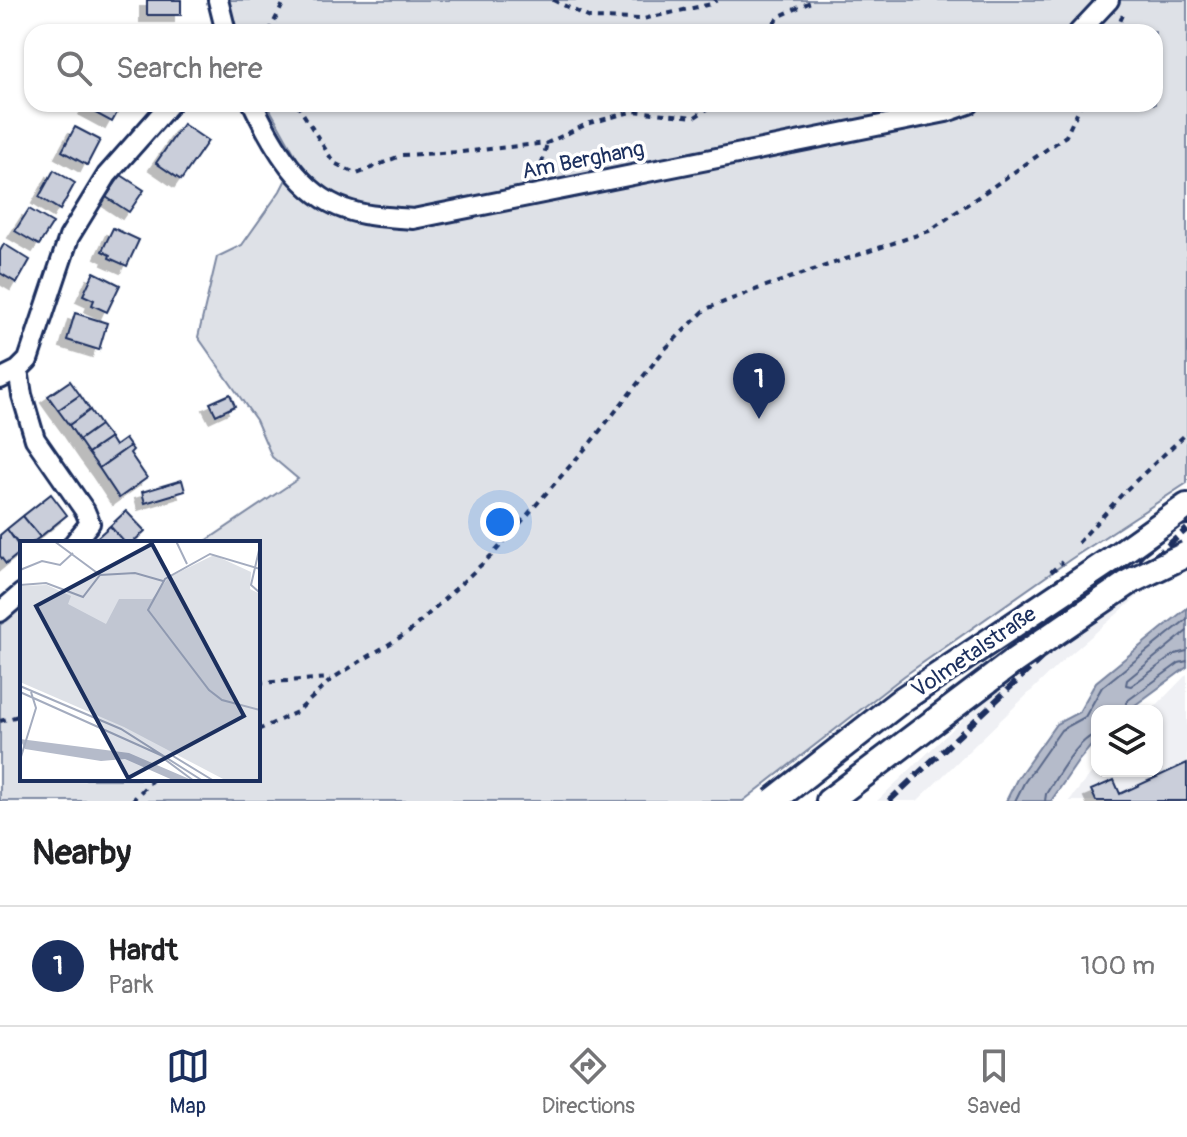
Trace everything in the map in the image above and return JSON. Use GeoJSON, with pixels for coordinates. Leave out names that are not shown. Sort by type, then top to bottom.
{"type":"FeatureCollection","features":[{"type":"Feature","properties":{"kind":"main road"},"geometry":{"type":"LineString","coordinates":[[1115,557],[1187,506]]}},
{"type":"Feature","properties":{"kind":"main road","name":"Volmetalstraße"},"geometry":{"type":"LineString","coordinates":[[773,801],[903,699],[1115,557],[1187,521]]}},
{"type":"Feature","properties":{"kind":"main road","name":"Volmetalstraße"},"geometry":{"type":"LineString","coordinates":[[829,801],[1014,661],[1131,581],[1187,538]]}},
{"type":"Feature","properties":{"kind":"main road"},"geometry":{"type":"LineString","coordinates":[[1131,581],[1187,554]]}},
{"type":"Feature","properties":{"kind":"street"},"geometry":{"type":"LineString","coordinates":[[218,0],[224,24]]}},
{"type":"Feature","properties":{"kind":"street"},"geometry":{"type":"LineString","coordinates":[[1086,24],[1109,0]]}},
{"type":"Feature","properties":{"kind":"street"},"geometry":{"type":"LineString","coordinates":[[0,379],[18,370],[28,360],[69,237],[107,175],[163,112]]}},
{"type":"Feature","properties":{"kind":"street","name":"Am Berghang"},"geometry":{"type":"LineString","coordinates":[[257,112],[294,171],[315,192],[343,209],[373,216],[413,219],[946,112]]}},
{"type":"Feature","properties":{"kind":"street"},"geometry":{"type":"LineString","coordinates":[[18,370],[35,439],[90,523],[76,541]]}},
{"type":"Feature","properties":{"kind":"street"},"geometry":{"type":"LineString","coordinates":[[0,612],[20,595]]}},
{"type":"Feature","properties":{"kind":"path"},"geometry":{"type":"LineString","coordinates":[[273,24],[285,0]]}},
{"type":"Feature","properties":{"kind":"path"},"geometry":{"type":"LineString","coordinates":[[553,0],[590,18],[643,19],[717,0]]}},
{"type":"Feature","properties":{"kind":"path"},"geometry":{"type":"LineString","coordinates":[[773,24],[780,16],[815,0]]}},
{"type":"Feature","properties":{"kind":"path"},"geometry":{"type":"LineString","coordinates":[[1119,24],[1128,0]]}},
{"type":"Feature","properties":{"kind":"path"},"geometry":{"type":"LineString","coordinates":[[302,112],[334,163],[357,174],[402,155],[547,143],[587,124],[630,112]]}},
{"type":"Feature","properties":{"kind":"path"},"geometry":{"type":"LineString","coordinates":[[644,112],[695,117],[703,112]]}},
{"type":"Feature","properties":{"kind":"path"},"geometry":{"type":"LineString","coordinates":[[260,729],[297,712],[333,678],[409,632],[494,553],[591,442],[665,349],[706,309],[929,231],[1066,136],[1077,112]]}},
{"type":"Feature","properties":{"kind":"path"},"geometry":{"type":"LineString","coordinates":[[534,195],[547,143]]}},
{"type":"Feature","properties":{"kind":"path"},"geometry":{"type":"LineString","coordinates":[[1078,543],[1125,491],[1187,433]]}},
{"type":"Feature","properties":{"kind":"path"},"geometry":{"type":"LineString","coordinates":[[260,683],[333,678]]}},
{"type":"Feature","properties":{"kind":"path"},"geometry":{"type":"LineString","coordinates":[[0,721],[20,716]]}},
{"type":"Feature","properties":{"kind":"path"},"geometry":{"type":"LineString","coordinates":[[132,801],[151,781]]}},
{"type":"Feature","properties":{"kind":"shaded area"},"geometry":{"type":"Polygon","coordinates":[[[226,0],[1187,0],[1187,483],[1071,559],[904,676],[743,801],[0,801],[0,625],[20,609],[20,781],[260,781],[260,541],[206,541],[298,479],[272,457],[256,420],[198,337],[217,257],[242,245],[280,191],[297,158],[271,112],[1163,112],[1163,24],[233,24],[226,0]]]}},
{"type":"Feature","properties":{"kind":"shaded area"},"geometry":{"type":"Polygon","coordinates":[[[1187,518],[1187,554],[1059,664],[917,801],[877,801],[1037,649],[1187,518]]]}},
{"type":"Feature","properties":{"kind":"shaded area"},"geometry":{"type":"Polygon","coordinates":[[[1187,674],[1187,801],[1069,801],[1091,774],[1091,777],[1163,777],[1163,705],[1157,705],[1187,674]]]}},
{"type":"Feature","properties":{"kind":"water"},"geometry":{"type":"Polygon","coordinates":[[[1187,608],[1187,667],[1135,705],[1091,705],[1091,746],[1051,801],[1006,801],[1017,779],[1056,724],[1079,712],[1096,682],[1187,608]]]}},
{"type":"Feature","properties":{"kind":"building"},"geometry":{"type":"Polygon","coordinates":[[[147,0],[181,0],[181,15],[147,15],[147,0]]]}},
{"type":"Feature","properties":{"kind":"building"},"geometry":{"type":"Polygon","coordinates":[[[93,112],[118,112],[112,122],[93,112]]]}},
{"type":"Feature","properties":{"kind":"building"},"geometry":{"type":"Polygon","coordinates":[[[183,124],[208,141],[181,180],[156,163],[183,124]]]}},
{"type":"Feature","properties":{"kind":"building"},"geometry":{"type":"Polygon","coordinates":[[[75,127],[100,140],[87,165],[62,151],[75,127]]]}},
{"type":"Feature","properties":{"kind":"building"},"geometry":{"type":"Polygon","coordinates":[[[54,170],[75,183],[60,210],[39,197],[54,170]]]}},
{"type":"Feature","properties":{"kind":"building"},"geometry":{"type":"Polygon","coordinates":[[[121,175],[144,190],[129,212],[106,197],[121,175]]]}},
{"type":"Feature","properties":{"kind":"building"},"geometry":{"type":"Polygon","coordinates":[[[29,209],[53,223],[39,245],[15,231],[29,209]]]}},
{"type":"Feature","properties":{"kind":"building"},"geometry":{"type":"Polygon","coordinates":[[[113,228],[139,240],[127,266],[109,258],[110,255],[102,251],[113,228]]]}},
{"type":"Feature","properties":{"kind":"building"},"geometry":{"type":"Polygon","coordinates":[[[4,244],[30,260],[17,283],[0,273],[0,251],[4,244]]]}},
{"type":"Feature","properties":{"kind":"building"},"geometry":{"type":"Polygon","coordinates":[[[94,272],[120,285],[107,312],[92,305],[94,300],[83,295],[94,272]]]}},
{"type":"Feature","properties":{"kind":"building"},"geometry":{"type":"Polygon","coordinates":[[[75,313],[107,323],[99,350],[67,340],[75,313]]]}},
{"type":"Feature","properties":{"kind":"building"},"geometry":{"type":"Polygon","coordinates":[[[70,381],[80,395],[58,410],[48,396],[70,381]]]}},
{"type":"Feature","properties":{"kind":"building"},"geometry":{"type":"Polygon","coordinates":[[[230,394],[235,406],[216,415],[210,403],[230,394]]]}},
{"type":"Feature","properties":{"kind":"building"},"geometry":{"type":"Polygon","coordinates":[[[80,395],[90,410],[69,425],[58,410],[80,395]]]}},
{"type":"Feature","properties":{"kind":"building"},"geometry":{"type":"Polygon","coordinates":[[[90,410],[100,425],[79,440],[69,425],[90,410]]]}},
{"type":"Feature","properties":{"kind":"building"},"geometry":{"type":"Polygon","coordinates":[[[100,425],[110,438],[88,453],[79,440],[100,425]]]}},
{"type":"Feature","properties":{"kind":"building"},"geometry":{"type":"Polygon","coordinates":[[[110,438],[115,446],[125,439],[130,446],[99,468],[88,453],[110,438]]]}},
{"type":"Feature","properties":{"kind":"building"},"geometry":{"type":"Polygon","coordinates":[[[130,446],[133,450],[130,453],[147,478],[119,498],[99,468],[130,446]]]}},
{"type":"Feature","properties":{"kind":"building"},"geometry":{"type":"Polygon","coordinates":[[[182,480],[185,491],[145,503],[142,492],[182,480]]]}},
{"type":"Feature","properties":{"kind":"building"},"geometry":{"type":"Polygon","coordinates":[[[51,494],[67,515],[40,537],[23,516],[51,494]]]}},
{"type":"Feature","properties":{"kind":"building"},"geometry":{"type":"Polygon","coordinates":[[[126,511],[145,531],[134,541],[123,541],[110,526],[126,511]]]}},
{"type":"Feature","properties":{"kind":"building"},"geometry":{"type":"Polygon","coordinates":[[[23,516],[40,537],[35,541],[20,541],[20,546],[7,529],[23,516]]]}},
{"type":"Feature","properties":{"kind":"building"},"geometry":{"type":"Polygon","coordinates":[[[110,526],[123,541],[93,541],[110,526]]]}},
{"type":"Feature","properties":{"kind":"building"},"geometry":{"type":"Polygon","coordinates":[[[7,529],[20,548],[20,553],[6,564],[0,556],[0,535],[7,529]]]}},
{"type":"Feature","properties":{"kind":"building"},"geometry":{"type":"Polygon","coordinates":[[[1187,763],[1187,801],[1096,801],[1091,790],[1114,780],[1120,794],[1163,777],[1163,774],[1187,763]]]}},
{"type":"Feature","properties":{"kind":"railway"},"geometry":{"type":"LineString","coordinates":[[889,801],[1098,605],[1187,529]]}},
{"type":"Feature","properties":{"kind":"place","name":"Hardt"},"geometry":{"type":"Point","coordinates":[759,419]}}]}
